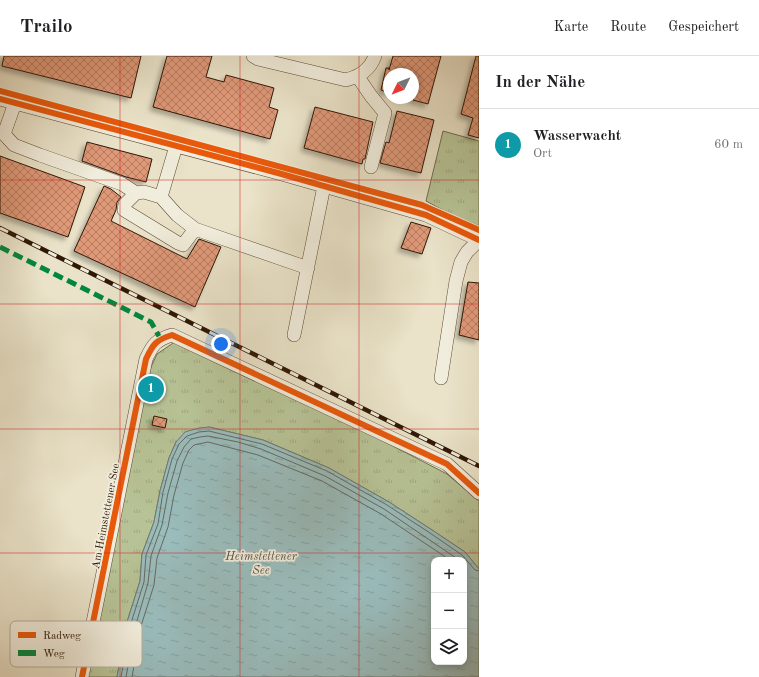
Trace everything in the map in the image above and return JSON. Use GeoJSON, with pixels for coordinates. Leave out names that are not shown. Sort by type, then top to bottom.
{"type":"FeatureCollection","features":[{"type":"Feature","properties":{"kind":"street"},"geometry":{"type":"LineString","coordinates":[[253,56],[258,59],[346,80],[358,77],[366,71],[375,56]]}},
{"type":"Feature","properties":{"kind":"street"},"geometry":{"type":"LineString","coordinates":[[358,77],[385,113],[371,167]]}},
{"type":"Feature","properties":{"kind":"street"},"geometry":{"type":"LineString","coordinates":[[0,99],[426,215],[479,240],[467,252],[461,262],[456,281],[441,378]]}},
{"type":"Feature","properties":{"kind":"street"},"geometry":{"type":"LineString","coordinates":[[15,103],[4,122],[4,134],[14,145],[40,156],[122,184],[136,193]]}},
{"type":"Feature","properties":{"kind":"street"},"geometry":{"type":"LineString","coordinates":[[161,197],[176,146]]}},
{"type":"Feature","properties":{"kind":"street"},"geometry":{"type":"LineString","coordinates":[[294,335],[324,186]]}},
{"type":"Feature","properties":{"kind":"street"},"geometry":{"type":"LineString","coordinates":[[195,229],[183,245],[124,210],[125,204],[136,193],[144,192],[161,197],[176,215],[195,229],[308,268]]}},
{"type":"Feature","properties":{"kind":"street","name":"Am Heimstettener See"},"geometry":{"type":"LineString","coordinates":[[93,621],[146,359],[152,346],[160,338],[172,335],[447,464],[479,492]]}},
{"type":"Feature","properties":{"kind":"street","name":"Am Heimstettener See"},"geometry":{"type":"LineString","coordinates":[[82,677],[84,667]]}},
{"type":"Feature","properties":{"kind":"green space"},"geometry":{"type":"Polygon","coordinates":[[[443,131],[479,141],[479,226],[450,214],[426,201],[443,131]]]}},
{"type":"Feature","properties":{"kind":"green space"},"geometry":{"type":"Polygon","coordinates":[[[176,341],[252,373],[447,474],[479,501],[479,569],[465,552],[389,502],[329,468],[263,440],[209,427],[176,442],[169,458],[160,491],[154,522],[142,554],[140,581],[127,621],[96,621],[146,378],[157,354],[176,341]]]}},
{"type":"Feature","properties":{"kind":"green space"},"geometry":{"type":"Polygon","coordinates":[[[87,667],[119,667],[117,677],[85,677],[87,667]]]}},
{"type":"Feature","properties":{"kind":"water","name":"Heimstettener See"},"geometry":{"type":"Polygon","coordinates":[[[209,427],[263,440],[329,468],[389,502],[465,552],[479,569],[479,677],[117,677],[119,667],[142,667],[142,621],[127,621],[140,581],[142,554],[154,522],[160,491],[169,458],[176,442],[185,432],[209,427]]]}},
{"type":"Feature","properties":{"kind":"building"},"geometry":{"type":"Polygon","coordinates":[[[4,56],[141,56],[131,98],[2,66],[4,56]]]}},
{"type":"Feature","properties":{"kind":"building"},"geometry":{"type":"Polygon","coordinates":[[[167,56],[212,56],[206,77],[224,82],[226,75],[274,88],[269,107],[278,110],[270,139],[153,107],[167,56]]]}},
{"type":"Feature","properties":{"kind":"building"},"geometry":{"type":"Polygon","coordinates":[[[393,56],[441,56],[428,104],[419,102],[419,68],[390,68],[393,56]]]}},
{"type":"Feature","properties":{"kind":"building"},"geometry":{"type":"Polygon","coordinates":[[[476,56],[479,56],[479,138],[468,135],[473,118],[461,114],[476,56]]]}},
{"type":"Feature","properties":{"kind":"building"},"geometry":{"type":"Polygon","coordinates":[[[315,107],[373,122],[365,159],[363,159],[362,164],[304,148],[315,107]]]}},
{"type":"Feature","properties":{"kind":"building"},"geometry":{"type":"Polygon","coordinates":[[[397,111],[434,120],[421,173],[380,163],[386,142],[389,143],[397,111]]]}},
{"type":"Feature","properties":{"kind":"building"},"geometry":{"type":"Polygon","coordinates":[[[87,142],[152,159],[146,182],[126,177],[82,161],[87,142]]]}},
{"type":"Feature","properties":{"kind":"building"},"geometry":{"type":"Polygon","coordinates":[[[0,156],[85,187],[68,237],[0,213],[0,156]]]}},
{"type":"Feature","properties":{"kind":"building"},"geometry":{"type":"Polygon","coordinates":[[[104,186],[111,189],[121,197],[117,202],[116,210],[111,221],[187,259],[199,239],[221,247],[195,307],[74,251],[104,186]]]}},
{"type":"Feature","properties":{"kind":"building"},"geometry":{"type":"Polygon","coordinates":[[[411,222],[431,228],[422,254],[401,248],[411,222]]]}},
{"type":"Feature","properties":{"kind":"building"},"geometry":{"type":"Polygon","coordinates":[[[468,282],[479,283],[479,340],[459,335],[468,282]]]}},
{"type":"Feature","properties":{"kind":"building"},"geometry":{"type":"Polygon","coordinates":[[[150,380],[159,382],[156,398],[147,396],[150,380]]]}},
{"type":"Feature","properties":{"kind":"building"},"geometry":{"type":"Polygon","coordinates":[[[154,416],[167,419],[165,428],[152,425],[154,416]]]}},
{"type":"Feature","properties":{"kind":"railway"},"geometry":{"type":"LineString","coordinates":[[0,228],[479,466]]}},
{"type":"Feature","properties":{"kind":"marked path"},"geometry":{"type":"LineString","coordinates":[[0,247],[151,322],[160,338]]}},
{"type":"Feature","properties":{"kind":"cycle path"},"geometry":{"type":"LineString","coordinates":[[0,91],[422,205],[479,230]]}},
{"type":"Feature","properties":{"kind":"cycle path"},"geometry":{"type":"LineString","coordinates":[[0,99],[278,173],[426,215],[479,240]]}},
{"type":"Feature","properties":{"kind":"cycle path"},"geometry":{"type":"LineString","coordinates":[[93,621],[146,359],[156,343],[172,335],[447,464],[479,493]]}},
{"type":"Feature","properties":{"kind":"cycle path"},"geometry":{"type":"LineString","coordinates":[[82,677],[84,667]]}},
{"type":"Feature","properties":{"kind":"place","name":"Wasserwacht"},"geometry":{"type":"Point","coordinates":[151,389]}}]}
